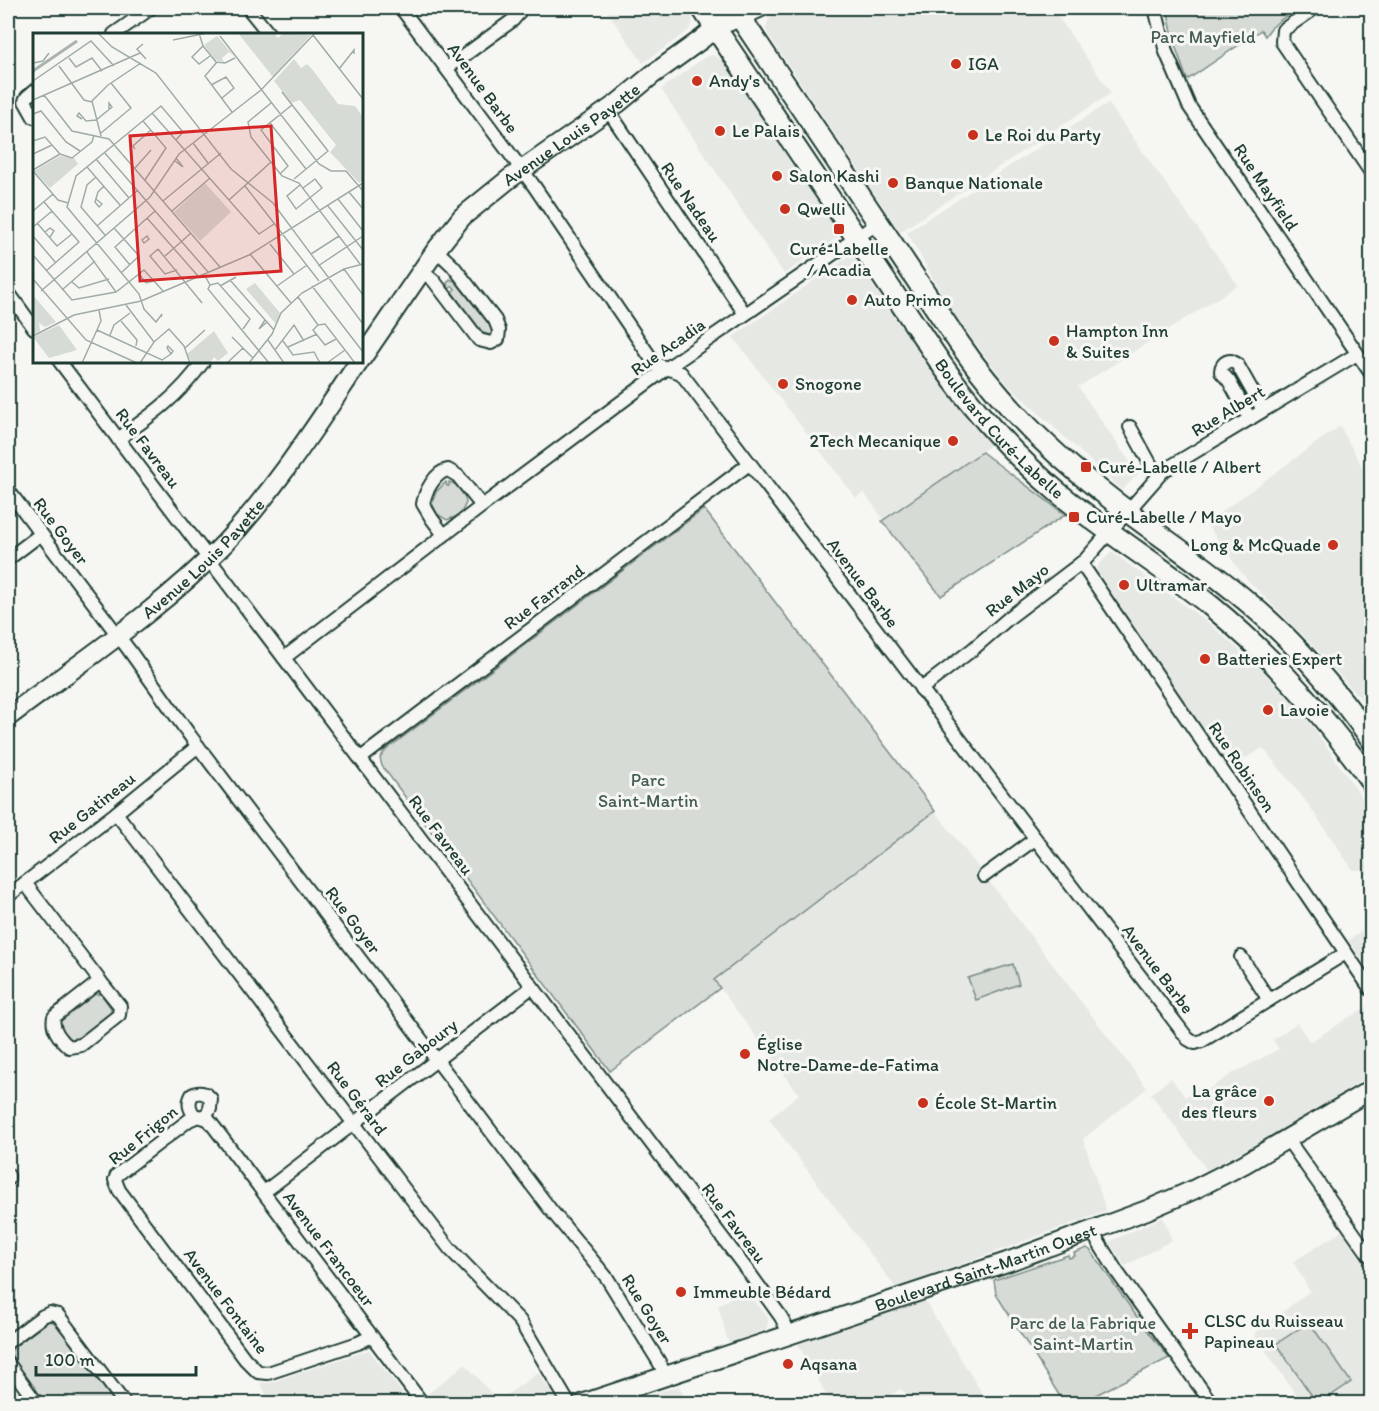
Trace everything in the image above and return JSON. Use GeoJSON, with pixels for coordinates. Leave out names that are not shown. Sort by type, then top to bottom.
{"type":"FeatureCollection","features":[{"type":"Feature","properties":{"kind":"main road","name":"Boulevard Curé-Labelle"},"geometry":{"type":"LineString","coordinates":[[702,8],[948,374],[978,412],[1041,477],[1109,531],[1206,602],[1271,661],[1322,717],[1371,783]]}},
{"type":"Feature","properties":{"kind":"main road","name":"Boulevard Curé-Labelle"},"geometry":{"type":"LineString","coordinates":[[737,10],[959,343],[992,386],[1066,463],[1126,511],[1226,584],[1263,616],[1316,670],[1371,740]]}},
{"type":"Feature","properties":{"kind":"street"},"geometry":{"type":"LineString","coordinates":[[115,33],[151,8]]}},
{"type":"Feature","properties":{"kind":"street"},"geometry":{"type":"LineString","coordinates":[[248,8],[268,33]]}},
{"type":"Feature","properties":{"kind":"street","name":"Avenue Barbe"},"geometry":{"type":"LineString","coordinates":[[400,8],[522,170],[655,364],[681,373],[1191,1041],[1196,1043],[1202,1041],[1346,953]]}},
{"type":"Feature","properties":{"kind":"street"},"geometry":{"type":"LineString","coordinates":[[447,68],[513,20],[520,8]]}},
{"type":"Feature","properties":{"kind":"street","name":"Avenue Louis Payette"},"geometry":{"type":"LineString","coordinates":[[363,356],[436,250],[467,213],[522,170],[608,110],[737,10],[759,8]]}},
{"type":"Feature","properties":{"kind":"street","name":"Rue Mayfield"},"geometry":{"type":"LineString","coordinates":[[1155,8],[1166,52],[1189,106],[1371,375]]}},
{"type":"Feature","properties":{"kind":"street"},"geometry":{"type":"LineString","coordinates":[[1315,8],[1281,33],[1283,45],[1371,174]]}},
{"type":"Feature","properties":{"kind":"street"},"geometry":{"type":"LineString","coordinates":[[33,92],[25,100],[33,115]]}},
{"type":"Feature","properties":{"kind":"street","name":"Rue Nadeau"},"geometry":{"type":"LineString","coordinates":[[608,110],[745,314]]}},
{"type":"Feature","properties":{"kind":"street","name":"Rue Acadia"},"geometry":{"type":"LineString","coordinates":[[284,658],[667,368],[878,223]]}},
{"type":"Feature","properties":{"kind":"street"},"geometry":{"type":"LineString","coordinates":[[422,271],[435,281],[479,340],[491,344],[498,339],[499,330],[495,320],[453,266],[436,250]]}},
{"type":"Feature","properties":{"kind":"street"},"geometry":{"type":"LineString","coordinates":[[8,292],[32,320]]}},
{"type":"Feature","properties":{"kind":"street","name":"Rue Albert"},"geometry":{"type":"LineString","coordinates":[[1126,511],[1159,474],[1357,354]]}},
{"type":"Feature","properties":{"kind":"street"},"geometry":{"type":"LineString","coordinates":[[1250,418],[1221,372],[1226,362],[1231,361],[1237,364],[1263,410]]}},
{"type":"Feature","properties":{"kind":"street","name":"Rue Favreau"},"geometry":{"type":"LineString","coordinates":[[61,363],[750,1274],[781,1317],[789,1333]]}},
{"type":"Feature","properties":{"kind":"street"},"geometry":{"type":"LineString","coordinates":[[118,439],[174,398],[202,363]]}},
{"type":"Feature","properties":{"kind":"street","name":"Avenue Louis Payette"},"geometry":{"type":"LineString","coordinates":[[8,717],[165,597],[242,525],[279,478],[358,363]]}},
{"type":"Feature","properties":{"kind":"street"},"geometry":{"type":"LineString","coordinates":[[1130,427],[1152,467],[1159,474]]}},
{"type":"Feature","properties":{"kind":"street","name":"Rue Farrand"},"geometry":{"type":"LineString","coordinates":[[361,758],[749,464]]}},
{"type":"Feature","properties":{"kind":"street"},"geometry":{"type":"LineString","coordinates":[[444,536],[423,504],[426,494],[440,473],[447,470],[458,476],[482,506]]}},
{"type":"Feature","properties":{"kind":"street","name":"Rue Goyer"},"geometry":{"type":"LineString","coordinates":[[8,490],[198,746],[550,1209],[608,1278],[659,1362],[664,1375]]}},
{"type":"Feature","properties":{"kind":"street","name":"Rue Mayo"},"geometry":{"type":"LineString","coordinates":[[921,689],[973,649],[1004,621],[1081,563],[1126,511]]}},
{"type":"Feature","properties":{"kind":"street"},"geometry":{"type":"LineString","coordinates":[[8,559],[41,534]]}},
{"type":"Feature","properties":{"kind":"street","name":"Rue Robinson"},"geometry":{"type":"LineString","coordinates":[[1081,563],[1371,991]]}},
{"type":"Feature","properties":{"kind":"street","name":"Rue Gatineau"},"geometry":{"type":"LineString","coordinates":[[8,896],[198,746]]}},
{"type":"Feature","properties":{"kind":"street","name":"Rue Gérard"},"geometry":{"type":"LineString","coordinates":[[116,813],[450,1249],[520,1322],[570,1404]]}},
{"type":"Feature","properties":{"kind":"street"},"geometry":{"type":"LineString","coordinates":[[984,876],[1035,839]]}},
{"type":"Feature","properties":{"kind":"street"},"geometry":{"type":"LineString","coordinates":[[25,883],[120,1006],[119,1015],[81,1045],[69,1047],[54,1028],[52,1023],[54,1017],[100,981]]}},
{"type":"Feature","properties":{"kind":"street"},"geometry":{"type":"LineString","coordinates":[[1241,957],[1269,1000]]}},
{"type":"Feature","properties":{"kind":"street","name":"Rue Gaboury"},"geometry":{"type":"LineString","coordinates":[[264,1192],[532,987]]}},
{"type":"Feature","properties":{"kind":"street","name":"Boulevard Saint-Martin Ouest"},"geometry":{"type":"LineString","coordinates":[[582,1404],[628,1396],[664,1375],[1092,1232],[1193,1191],[1287,1140],[1371,1089]]}},
{"type":"Feature","properties":{"kind":"street","name":"Rue Frigon"},"geometry":{"type":"LineString","coordinates":[[116,1183],[119,1173],[200,1117]]}},
{"type":"Feature","properties":{"kind":"street","name":"Avenue Francoeur"},"geometry":{"type":"LineString","coordinates":[[200,1117],[210,1121],[423,1404]]}},
{"type":"Feature","properties":{"kind":"street"},"geometry":{"type":"LineString","coordinates":[[1287,1140],[1371,1259]]}},
{"type":"Feature","properties":{"kind":"street","name":"Avenue Fontaine"},"geometry":{"type":"LineString","coordinates":[[116,1183],[238,1350],[258,1372],[268,1373],[358,1343],[372,1336]]}},
{"type":"Feature","properties":{"kind":"street"},"geometry":{"type":"LineString","coordinates":[[1092,1232],[1117,1272],[1212,1404]]}},
{"type":"Feature","properties":{"kind":"street"},"geometry":{"type":"LineString","coordinates":[[8,1342],[43,1316],[50,1313],[58,1316],[125,1404]]}},
{"type":"Feature","properties":{"kind":"street"},"geometry":{"type":"LineString","coordinates":[[8,1363],[37,1404]]}},
{"type":"Feature","properties":{"kind":"shaded area"},"geometry":{"type":"Polygon","coordinates":[[[605,8],[687,8],[692,17],[692,24],[688,31],[643,63],[605,8]]]}},
{"type":"Feature","properties":{"kind":"shaded area"},"geometry":{"type":"Polygon","coordinates":[[[784,8],[1052,8],[1111,93],[900,232],[768,34],[766,29],[769,18],[784,8]]]}},
{"type":"Feature","properties":{"kind":"shaded area"},"geometry":{"type":"Polygon","coordinates":[[[713,55],[723,60],[839,233],[838,237],[784,274],[661,89],[705,57],[713,55]]]}},
{"type":"Feature","properties":{"kind":"shaded area"},"geometry":{"type":"Polygon","coordinates":[[[1108,103],[1238,285],[1078,387],[1138,474],[1122,490],[1007,384],[971,338],[944,298],[907,232],[1108,103]]]}},
{"type":"Feature","properties":{"kind":"shaded area"},"geometry":{"type":"Polygon","coordinates":[[[849,256],[854,258],[944,389],[991,445],[883,519],[864,492],[856,498],[733,337],[849,256]]]}},
{"type":"Feature","properties":{"kind":"shaded area"},"geometry":{"type":"Polygon","coordinates":[[[1340,426],[1371,483],[1371,717],[1360,698],[1316,649],[1243,575],[1206,523],[1340,426]]]}},
{"type":"Feature","properties":{"kind":"shaded area"},"geometry":{"type":"Polygon","coordinates":[[[1112,552],[1211,625],[1268,676],[1306,717],[1371,811],[1371,883],[1362,870],[1353,870],[1309,805],[1263,748],[1228,768],[1097,571],[1099,564],[1112,552]]]}},
{"type":"Feature","properties":{"kind":"shaded area"},"geometry":{"type":"Polygon","coordinates":[[[935,811],[1147,1088],[1083,1139],[1106,1211],[896,1288],[769,1119],[799,1094],[714,980],[935,811]]]}},
{"type":"Feature","properties":{"kind":"shaded area"},"geometry":{"type":"Polygon","coordinates":[[[1371,925],[1371,974],[1349,940],[1371,925]]]}},
{"type":"Feature","properties":{"kind":"shaded area"},"geometry":{"type":"Polygon","coordinates":[[[1371,1004],[1371,1075],[1285,1128],[1207,1170],[1151,1094],[1171,1078],[1185,1097],[1200,1087],[1209,1089],[1279,1049],[1273,1040],[1297,1023],[1310,1042],[1371,1004]]]}},
{"type":"Feature","properties":{"kind":"shaded area"},"geometry":{"type":"Polygon","coordinates":[[[1163,1217],[1172,1240],[1125,1266],[1109,1242],[1163,1217]]]}},
{"type":"Feature","properties":{"kind":"shaded area"},"geometry":{"type":"Polygon","coordinates":[[[1342,1231],[1371,1274],[1371,1403],[1302,1403],[1254,1334],[1310,1291],[1293,1262],[1342,1231]]]}},
{"type":"Feature","properties":{"kind":"shaded area"},"geometry":{"type":"Polygon","coordinates":[[[745,1288],[768,1318],[768,1324],[766,1329],[729,1344],[718,1306],[745,1288]]]}},
{"type":"Feature","properties":{"kind":"shaded area"},"geometry":{"type":"Polygon","coordinates":[[[925,1301],[988,1403],[914,1403],[901,1389],[876,1403],[831,1403],[798,1344],[925,1301]]]}},
{"type":"Feature","properties":{"kind":"shaded area"},"geometry":{"type":"Polygon","coordinates":[[[369,1350],[410,1403],[271,1403],[260,1383],[269,1383],[369,1350]]]}},
{"type":"Feature","properties":{"kind":"shaded area"},"geometry":{"type":"Polygon","coordinates":[[[465,1364],[498,1401],[538,1373],[557,1400],[546,1404],[415,1404],[465,1364]]]}},
{"type":"Feature","properties":{"kind":"shaded area"},"geometry":{"type":"Polygon","coordinates":[[[679,1386],[687,1403],[609,1404],[621,1403],[679,1386]]]}},
{"type":"Feature","properties":{"kind":"green space","name":"Parc Mayfield"},"geometry":{"type":"Polygon","coordinates":[[[1167,8],[1299,8],[1284,17],[1265,36],[1261,30],[1187,80],[1174,42],[1167,8]]]}},
{"type":"Feature","properties":{"kind":"green space"},"geometry":{"type":"Polygon","coordinates":[[[450,279],[456,282],[491,327],[490,335],[483,333],[452,292],[455,289],[453,286],[449,289],[447,283],[450,279]]]}},
{"type":"Feature","properties":{"kind":"green space"},"geometry":{"type":"Polygon","coordinates":[[[982,452],[1065,515],[941,596],[882,521],[982,452]]]}},
{"type":"Feature","properties":{"kind":"green space"},"geometry":{"type":"Polygon","coordinates":[[[446,482],[447,486],[449,482],[458,487],[466,503],[460,515],[447,520],[437,514],[432,503],[436,492],[446,482]]]}},
{"type":"Feature","properties":{"kind":"green space","name":"Parc Saint-Martin"},"geometry":{"type":"Polygon","coordinates":[[[704,509],[935,811],[714,980],[720,988],[610,1071],[382,766],[380,758],[386,750],[704,509]]]}},
{"type":"Feature","properties":{"kind":"green space"},"geometry":{"type":"Polygon","coordinates":[[[1013,964],[1019,984],[976,1000],[968,978],[1013,964]]]}},
{"type":"Feature","properties":{"kind":"green space"},"geometry":{"type":"Polygon","coordinates":[[[94,994],[101,994],[111,1008],[111,1014],[77,1040],[71,1040],[60,1026],[60,1020],[94,994]]]}},
{"type":"Feature","properties":{"kind":"green space","name":"Parc de la Fabrique Saint-Martin"},"geometry":{"type":"Polygon","coordinates":[[[1087,1248],[1169,1358],[1080,1403],[1064,1403],[996,1294],[994,1280],[1068,1255],[1069,1258],[1075,1256],[1074,1253],[1087,1248]]]}},
{"type":"Feature","properties":{"kind":"green space"},"geometry":{"type":"Polygon","coordinates":[[[49,1321],[54,1322],[59,1328],[116,1403],[46,1403],[13,1359],[11,1352],[14,1347],[49,1321]]]}},
{"type":"Feature","properties":{"kind":"green space"},"geometry":{"type":"Polygon","coordinates":[[[1309,1322],[1351,1382],[1320,1403],[1317,1403],[1276,1344],[1309,1322]]]}},
{"type":"Feature","properties":{"kind":"place","name":"IGA"},"geometry":{"type":"Point","coordinates":[956,64]}},
{"type":"Feature","properties":{"kind":"place","name":"Andy's"},"geometry":{"type":"Point","coordinates":[697,81]}},
{"type":"Feature","properties":{"kind":"place","name":"Le Palais"},"geometry":{"type":"Point","coordinates":[720,131]}},
{"type":"Feature","properties":{"kind":"place","name":"Le Roi du Party"},"geometry":{"type":"Point","coordinates":[973,135]}},
{"type":"Feature","properties":{"kind":"place","name":"Salon Kashi"},"geometry":{"type":"Point","coordinates":[777,176]}},
{"type":"Feature","properties":{"kind":"place","name":"Banque Nationale"},"geometry":{"type":"Point","coordinates":[893,183]}},
{"type":"Feature","properties":{"kind":"place","name":"Qwelli"},"geometry":{"type":"Point","coordinates":[785,209]}},
{"type":"Feature","properties":{"kind":"place","name":"Curé-Labelle / Acadia"},"geometry":{"type":"Point","coordinates":[839,229]}},
{"type":"Feature","properties":{"kind":"place","name":"Auto Primo"},"geometry":{"type":"Point","coordinates":[852,300]}},
{"type":"Feature","properties":{"kind":"place","name":"Hampton Inn & Suites"},"geometry":{"type":"Point","coordinates":[1054,341]}},
{"type":"Feature","properties":{"kind":"place","name":"Snogone"},"geometry":{"type":"Point","coordinates":[783,384]}},
{"type":"Feature","properties":{"kind":"place","name":"2Tech Mecanique"},"geometry":{"type":"Point","coordinates":[953,441]}},
{"type":"Feature","properties":{"kind":"place","name":"Curé-Labelle / Albert"},"geometry":{"type":"Point","coordinates":[1086,467]}},
{"type":"Feature","properties":{"kind":"place","name":"Curé-Labelle / Mayo"},"geometry":{"type":"Point","coordinates":[1074,517]}},
{"type":"Feature","properties":{"kind":"place","name":"Long & McQuade"},"geometry":{"type":"Point","coordinates":[1333,545]}},
{"type":"Feature","properties":{"kind":"place","name":"Ultramar"},"geometry":{"type":"Point","coordinates":[1124,585]}},
{"type":"Feature","properties":{"kind":"place","name":"Batteries Expert"},"geometry":{"type":"Point","coordinates":[1205,659]}},
{"type":"Feature","properties":{"kind":"place","name":"Lavoie"},"geometry":{"type":"Point","coordinates":[1268,710]}},
{"type":"Feature","properties":{"kind":"place","name":"Église Notre-Dame-de-Fatima"},"geometry":{"type":"Point","coordinates":[745,1054]}},
{"type":"Feature","properties":{"kind":"place","name":"La grâce des fleurs"},"geometry":{"type":"Point","coordinates":[1269,1101]}},
{"type":"Feature","properties":{"kind":"place","name":"École St-Martin"},"geometry":{"type":"Point","coordinates":[923,1103]}},
{"type":"Feature","properties":{"kind":"place","name":"Immeuble Bédard"},"geometry":{"type":"Point","coordinates":[681,1292]}},
{"type":"Feature","properties":{"kind":"place","name":"CLSC du Ruisseau Papineau"},"geometry":{"type":"Point","coordinates":[1190,1331]}},
{"type":"Feature","properties":{"kind":"place","name":"Aqsana"},"geometry":{"type":"Point","coordinates":[788,1364]}}]}
